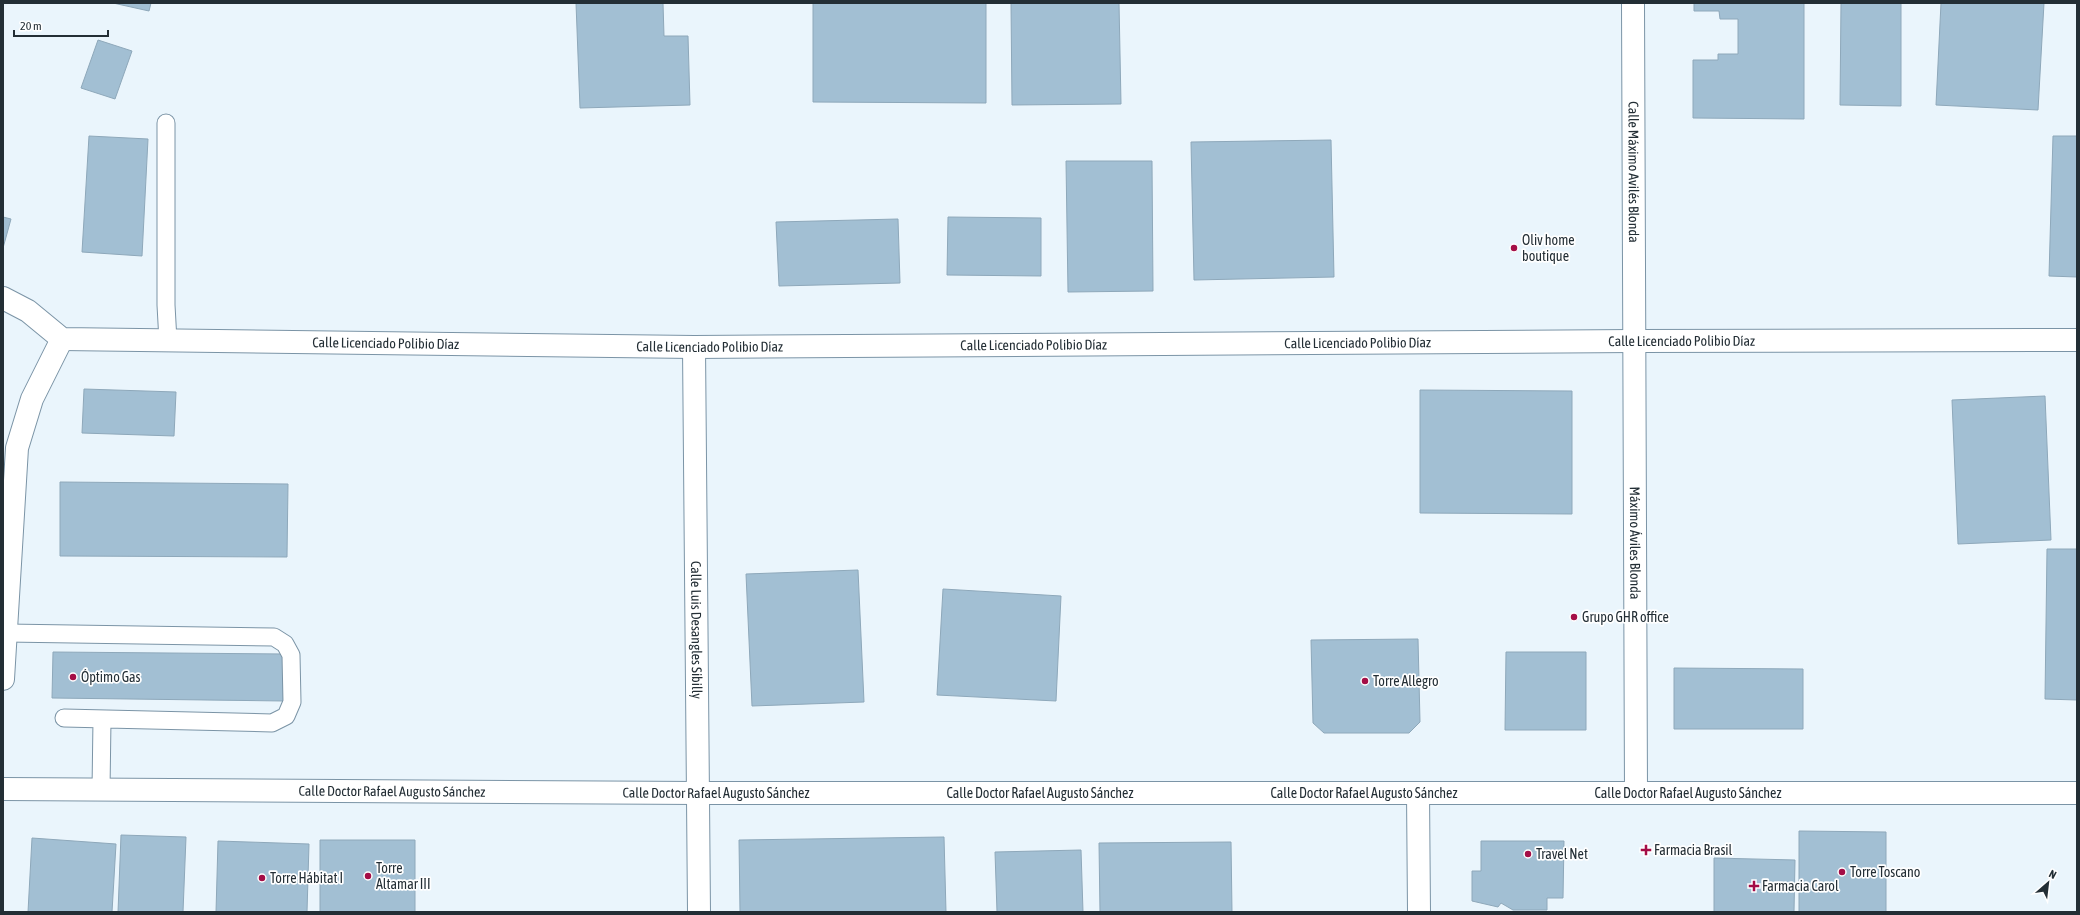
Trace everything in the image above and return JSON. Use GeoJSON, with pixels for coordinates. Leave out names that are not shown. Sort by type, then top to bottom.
{"type":"FeatureCollection","features":[{"type":"Feature","properties":{"kind":"street","name":"Calle Máximo Avilés Blonda"},"geometry":{"type":"LineString","coordinates":[[1633,3],[1634,341]]}},
{"type":"Feature","properties":{"kind":"street"},"geometry":{"type":"LineString","coordinates":[[3,298],[28,311],[62,339],[32,399],[17,448],[3,679]]}},
{"type":"Feature","properties":{"kind":"street","name":"Calle Licenciado Polibio Díaz"},"geometry":{"type":"LineString","coordinates":[[62,339],[694,347],[1634,341],[2077,340]]}},
{"type":"Feature","properties":{"kind":"street","name":"Máximo Áviles Blonda"},"geometry":{"type":"LineString","coordinates":[[1634,341],[1636,792]]}},
{"type":"Feature","properties":{"kind":"street","name":"Calle Luis Desangles Sibilly"},"geometry":{"type":"LineString","coordinates":[[694,347],[699,912]]}},
{"type":"Feature","properties":{"kind":"street","name":"Calle Doctor Rafael Augusto Sánchez"},"geometry":{"type":"LineString","coordinates":[[3,790],[2077,793]]}},
{"type":"Feature","properties":{"kind":"street"},"geometry":{"type":"LineString","coordinates":[[1418,792],[1419,912]]}},
{"type":"Feature","properties":{"kind":"lane"},"geometry":{"type":"LineString","coordinates":[[166,123],[166,305],[168,341]]}},
{"type":"Feature","properties":{"kind":"lane"},"geometry":{"type":"LineString","coordinates":[[6,633],[274,637],[285,644],[291,655],[292,702],[286,716],[272,723],[64,718]]}},
{"type":"Feature","properties":{"kind":"lane"},"geometry":{"type":"LineString","coordinates":[[100,790],[102,720]]}},
{"type":"Feature","properties":{"kind":"building"},"geometry":{"type":"Polygon","coordinates":[[[113,3],[151,3],[149,11],[113,3]]]}},
{"type":"Feature","properties":{"kind":"building"},"geometry":{"type":"Polygon","coordinates":[[[576,3],[663,3],[664,36],[688,36],[690,105],[580,108],[576,3]]]}},
{"type":"Feature","properties":{"kind":"building"},"geometry":{"type":"Polygon","coordinates":[[[813,3],[986,3],[986,103],[813,102],[813,3]]]}},
{"type":"Feature","properties":{"kind":"building"},"geometry":{"type":"Polygon","coordinates":[[[1011,3],[1119,3],[1121,104],[1012,105],[1011,3]]]}},
{"type":"Feature","properties":{"kind":"building"},"geometry":{"type":"Polygon","coordinates":[[[1694,3],[1804,3],[1804,119],[1693,118],[1693,60],[1718,60],[1718,54],[1738,54],[1738,19],[1720,19],[1719,11],[1694,11],[1694,3]]]}},
{"type":"Feature","properties":{"kind":"building"},"geometry":{"type":"Polygon","coordinates":[[[1841,3],[1901,3],[1901,106],[1840,105],[1841,3]]]}},
{"type":"Feature","properties":{"kind":"building"},"geometry":{"type":"Polygon","coordinates":[[[1941,3],[2044,3],[2038,110],[1936,105],[1941,3]]]}},
{"type":"Feature","properties":{"kind":"building"},"geometry":{"type":"Polygon","coordinates":[[[98,40],[132,51],[115,99],[81,88],[98,40]]]}},
{"type":"Feature","properties":{"kind":"building"},"geometry":{"type":"Polygon","coordinates":[[[89,136],[148,139],[142,256],[82,252],[89,136]]]}},
{"type":"Feature","properties":{"kind":"building"},"geometry":{"type":"Polygon","coordinates":[[[2053,136],[2077,136],[2077,277],[2049,276],[2053,136]]]}},
{"type":"Feature","properties":{"kind":"building"},"geometry":{"type":"Polygon","coordinates":[[[1331,140],[1334,277],[1194,280],[1191,142],[1331,140]]]}},
{"type":"Feature","properties":{"kind":"building"},"geometry":{"type":"Polygon","coordinates":[[[1066,161],[1152,161],[1153,291],[1068,292],[1066,161]]]}},
{"type":"Feature","properties":{"kind":"building"},"geometry":{"type":"Polygon","coordinates":[[[3,217],[11,219],[3,248],[3,217]]]}},
{"type":"Feature","properties":{"kind":"building"},"geometry":{"type":"Polygon","coordinates":[[[948,217],[1041,218],[1041,276],[947,275],[948,217]]]}},
{"type":"Feature","properties":{"kind":"building"},"geometry":{"type":"Polygon","coordinates":[[[898,219],[900,283],[779,286],[776,222],[898,219]]]}},
{"type":"Feature","properties":{"kind":"building"},"geometry":{"type":"Polygon","coordinates":[[[84,389],[176,392],[174,436],[82,433],[84,389]]]}},
{"type":"Feature","properties":{"kind":"building"},"geometry":{"type":"Polygon","coordinates":[[[1420,390],[1572,391],[1572,514],[1420,513],[1420,390]]]}},
{"type":"Feature","properties":{"kind":"building"},"geometry":{"type":"Polygon","coordinates":[[[2045,396],[2051,540],[1958,544],[1952,400],[2045,396]]]}},
{"type":"Feature","properties":{"kind":"building"},"geometry":{"type":"Polygon","coordinates":[[[60,482],[288,484],[287,557],[60,556],[60,482]]]}},
{"type":"Feature","properties":{"kind":"building"},"geometry":{"type":"Polygon","coordinates":[[[2047,549],[2077,549],[2077,700],[2045,699],[2047,549]]]}},
{"type":"Feature","properties":{"kind":"building"},"geometry":{"type":"Polygon","coordinates":[[[858,570],[864,702],[752,706],[746,574],[858,570]]]}},
{"type":"Feature","properties":{"kind":"building"},"geometry":{"type":"Polygon","coordinates":[[[943,589],[1061,596],[1056,701],[937,695],[943,589]]]}},
{"type":"Feature","properties":{"kind":"building","name":"Torre Allegro"},"geometry":{"type":"Polygon","coordinates":[[[1418,639],[1420,722],[1409,733],[1324,733],[1313,723],[1311,640],[1418,639]]]}},
{"type":"Feature","properties":{"kind":"building"},"geometry":{"type":"Polygon","coordinates":[[[53,652],[285,654],[284,701],[52,698],[53,652]]]}},
{"type":"Feature","properties":{"kind":"building"},"geometry":{"type":"Polygon","coordinates":[[[1506,652],[1586,652],[1586,730],[1505,730],[1506,652]]]}},
{"type":"Feature","properties":{"kind":"building"},"geometry":{"type":"Polygon","coordinates":[[[1674,668],[1803,669],[1803,729],[1674,729],[1674,668]]]}},
{"type":"Feature","properties":{"kind":"building","name":"Torre Toscano"},"geometry":{"type":"Polygon","coordinates":[[[1799,831],[1886,832],[1886,912],[1799,912],[1799,831]]]}},
{"type":"Feature","properties":{"kind":"building"},"geometry":{"type":"Polygon","coordinates":[[[121,835],[186,837],[183,912],[118,912],[121,835]]]}},
{"type":"Feature","properties":{"kind":"building"},"geometry":{"type":"Polygon","coordinates":[[[944,837],[946,912],[740,912],[739,840],[944,837]]]}},
{"type":"Feature","properties":{"kind":"building"},"geometry":{"type":"Polygon","coordinates":[[[32,838],[116,844],[112,912],[28,912],[32,838]]]}},
{"type":"Feature","properties":{"kind":"building","name":"Torre Altamar III"},"geometry":{"type":"Polygon","coordinates":[[[320,840],[415,840],[415,912],[320,912],[320,840]]]}},
{"type":"Feature","properties":{"kind":"building","name":"Torre Hábitat I"},"geometry":{"type":"Polygon","coordinates":[[[218,841],[309,844],[307,912],[216,912],[218,841]]]}},
{"type":"Feature","properties":{"kind":"building"},"geometry":{"type":"Polygon","coordinates":[[[1481,841],[1564,841],[1563,898],[1547,898],[1547,910],[1513,910],[1501,903],[1498,907],[1472,901],[1472,871],[1481,871],[1481,841]]]}},
{"type":"Feature","properties":{"kind":"building"},"geometry":{"type":"Polygon","coordinates":[[[1231,842],[1232,912],[1100,912],[1099,843],[1231,842]]]}},
{"type":"Feature","properties":{"kind":"building"},"geometry":{"type":"Polygon","coordinates":[[[1081,850],[1083,912],[997,912],[995,852],[1081,850]]]}},
{"type":"Feature","properties":{"kind":"building","name":"Farmacia Carol"},"geometry":{"type":"Polygon","coordinates":[[[1714,858],[1795,860],[1794,912],[1714,912],[1714,858]]]}},
{"type":"Feature","properties":{"kind":"place","name":"Oliv home boutique"},"geometry":{"type":"Point","coordinates":[1514,248]}},
{"type":"Feature","properties":{"kind":"place","name":"Grupo GHR office"},"geometry":{"type":"Point","coordinates":[1574,617]}},
{"type":"Feature","properties":{"kind":"place","name":"Óptimo Gas"},"geometry":{"type":"Point","coordinates":[73,677]}},
{"type":"Feature","properties":{"kind":"place","name":"Torre Allegro"},"geometry":{"type":"Point","coordinates":[1365,681]}},
{"type":"Feature","properties":{"kind":"place","name":"Farmacia Brasil"},"geometry":{"type":"Point","coordinates":[1646,850]}},
{"type":"Feature","properties":{"kind":"place","name":"Travel Net"},"geometry":{"type":"Point","coordinates":[1528,854]}},
{"type":"Feature","properties":{"kind":"place","name":"Torre Toscano"},"geometry":{"type":"Point","coordinates":[1842,872]}},
{"type":"Feature","properties":{"kind":"place","name":"Torre Altamar III"},"geometry":{"type":"Point","coordinates":[368,876]}},
{"type":"Feature","properties":{"kind":"place","name":"Torre Hábitat I"},"geometry":{"type":"Point","coordinates":[262,878]}},
{"type":"Feature","properties":{"kind":"place","name":"Farmacia Carol"},"geometry":{"type":"Point","coordinates":[1754,886]}}]}
